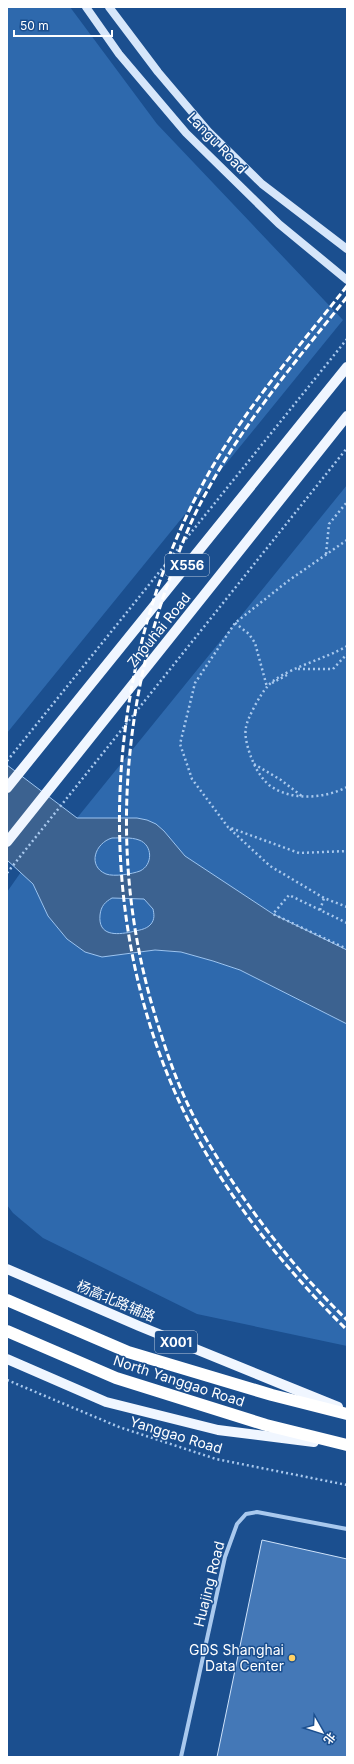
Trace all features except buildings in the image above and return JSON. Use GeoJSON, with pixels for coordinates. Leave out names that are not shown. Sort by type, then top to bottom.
{"type":"FeatureCollection","features":[{"type":"Feature","properties":{"kind":"highway","name":"North Yanggao Road"},"geometry":{"type":"LineString","coordinates":[[7,1300],[128,1352],[272,1395],[347,1412]]}},
{"type":"Feature","properties":{"kind":"highway","name":"North Yanggao Road"},"geometry":{"type":"LineString","coordinates":[[7,1331],[116,1378],[266,1425],[347,1445]]}},
{"type":"Feature","properties":{"kind":"main road","name":"Zhouhai Road"},"geometry":{"type":"LineString","coordinates":[[7,788],[347,367]]}},
{"type":"Feature","properties":{"kind":"main road","name":"Zhouhai Road"},"geometry":{"type":"LineString","coordinates":[[7,842],[347,416]]}},
{"type":"Feature","properties":{"kind":"main road","name":"杨高北路辅路"},"geometry":{"type":"LineString","coordinates":[[7,1269],[139,1326],[347,1412]]}},
{"type":"Feature","properties":{"kind":"main road"},"geometry":{"type":"LineString","coordinates":[[7,1359],[106,1402],[218,1430],[347,1445]]}},
{"type":"Feature","properties":{"kind":"street","name":"Langu Road"},"geometry":{"type":"LineString","coordinates":[[86,7],[119,54],[186,132],[279,224],[347,280]]}},
{"type":"Feature","properties":{"kind":"street","name":"Langu Road"},"geometry":{"type":"LineString","coordinates":[[109,7],[158,72],[208,131],[262,184],[347,249]]}},
{"type":"Feature","properties":{"kind":"street","name":"Huajing Road"},"geometry":{"type":"LineString","coordinates":[[181,1757],[225,1558],[237,1524],[246,1514],[257,1512],[347,1529]]}},
{"type":"Feature","properties":{"kind":"path"},"geometry":{"type":"LineString","coordinates":[[7,761],[347,339]]}},
{"type":"Feature","properties":{"kind":"path"},"geometry":{"type":"LineString","coordinates":[[7,873],[347,448]]}},
{"type":"Feature","properties":{"kind":"path"},"geometry":{"type":"LineString","coordinates":[[326,555],[329,524],[347,502]]}},
{"type":"Feature","properties":{"kind":"path"},"geometry":{"type":"LineString","coordinates":[[347,540],[288,581],[235,623],[194,683],[180,744],[192,779],[228,827],[270,866],[324,898],[347,907]]}},
{"type":"Feature","properties":{"kind":"path"},"geometry":{"type":"LineString","coordinates":[[235,623],[249,634],[255,643],[267,687]]}},
{"type":"Feature","properties":{"kind":"path"},"geometry":{"type":"LineString","coordinates":[[347,646],[334,654],[278,677],[267,687],[246,728],[247,747],[256,769],[269,785],[287,794],[304,797],[320,796],[347,787]]}},
{"type":"Feature","properties":{"kind":"path"},"geometry":{"type":"LineString","coordinates":[[296,669],[333,669],[347,654]]}},
{"type":"Feature","properties":{"kind":"path"},"geometry":{"type":"LineString","coordinates":[[254,763],[304,797]]}},
{"type":"Feature","properties":{"kind":"path"},"geometry":{"type":"LineString","coordinates":[[228,827],[299,853],[347,851]]}},
{"type":"Feature","properties":{"kind":"path"},"geometry":{"type":"LineString","coordinates":[[347,924],[289,895],[273,914],[347,949]]}},
{"type":"Feature","properties":{"kind":"path"},"geometry":{"type":"LineString","coordinates":[[320,910],[324,898]]}},
{"type":"Feature","properties":{"kind":"path","name":"Yanggao Road"},"geometry":{"type":"LineString","coordinates":[[7,1380],[119,1427],[216,1458],[347,1485]]}},
{"type":"Feature","properties":{"kind":"shaded area"},"geometry":{"type":"Polygon","coordinates":[[[7,7],[70,7],[157,124],[343,320],[7,733],[7,7]]]}},
{"type":"Feature","properties":{"kind":"shaded area"},"geometry":{"type":"Polygon","coordinates":[[[347,485],[347,950],[273,914],[218,879],[185,856],[164,831],[147,820],[77,818],[347,485]]]}},
{"type":"Feature","properties":{"kind":"shaded area"},"geometry":{"type":"Polygon","coordinates":[[[7,765],[77,818],[137,818],[156,824],[164,831],[185,856],[273,914],[347,950],[347,1024],[240,970],[181,952],[155,950],[102,957],[85,952],[67,939],[48,916],[33,884],[7,860],[7,765]],[[112,838],[106,841],[98,849],[95,860],[100,870],[109,875],[118,875],[137,872],[144,868],[150,855],[147,846],[144,843],[133,838],[112,838]],[[112,898],[107,901],[101,909],[100,922],[105,930],[120,934],[144,929],[152,922],[154,916],[153,909],[144,899],[112,898]]]}},
{"type":"Feature","properties":{"kind":"shaded area"},"geometry":{"type":"Polygon","coordinates":[[[112,838],[133,838],[144,843],[149,850],[150,855],[144,868],[137,872],[118,875],[109,875],[100,870],[95,860],[98,849],[106,841],[112,838]]]}},
{"type":"Feature","properties":{"kind":"shaded area"},"geometry":{"type":"Polygon","coordinates":[[[21,872],[33,884],[48,916],[67,939],[119,955],[155,950],[181,952],[213,961],[240,970],[347,1024],[347,1346],[197,1314],[43,1238],[13,1213],[7,1205],[7,892],[21,872]]]}},
{"type":"Feature","properties":{"kind":"shaded area"},"geometry":{"type":"Polygon","coordinates":[[[112,898],[144,899],[153,909],[154,916],[152,922],[144,929],[120,934],[105,930],[100,922],[101,909],[107,901],[112,898]]]}},
{"type":"Feature","properties":{"kind":"railway"},"geometry":{"type":"LineString","coordinates":[[347,286],[268,385],[214,463],[199,491],[166,565],[141,643],[126,723],[120,804],[122,886],[135,967],[157,1045],[188,1120],[203,1149],[239,1205],[301,1282],[347,1330]]}},
{"type":"Feature","properties":{"kind":"railway"},"geometry":{"type":"LineString","coordinates":[[347,297],[254,416],[221,467],[196,512],[187,532],[175,562],[154,628],[140,686],[131,744],[127,802],[128,860],[133,919],[145,977],[164,1045],[180,1088],[211,1147],[245,1200],[304,1275],[347,1320]]}},
{"type":"Feature","properties":{"kind":"place","name":"GDS Shanghai Data Center"},"geometry":{"type":"Point","coordinates":[292,1658]}}]}
